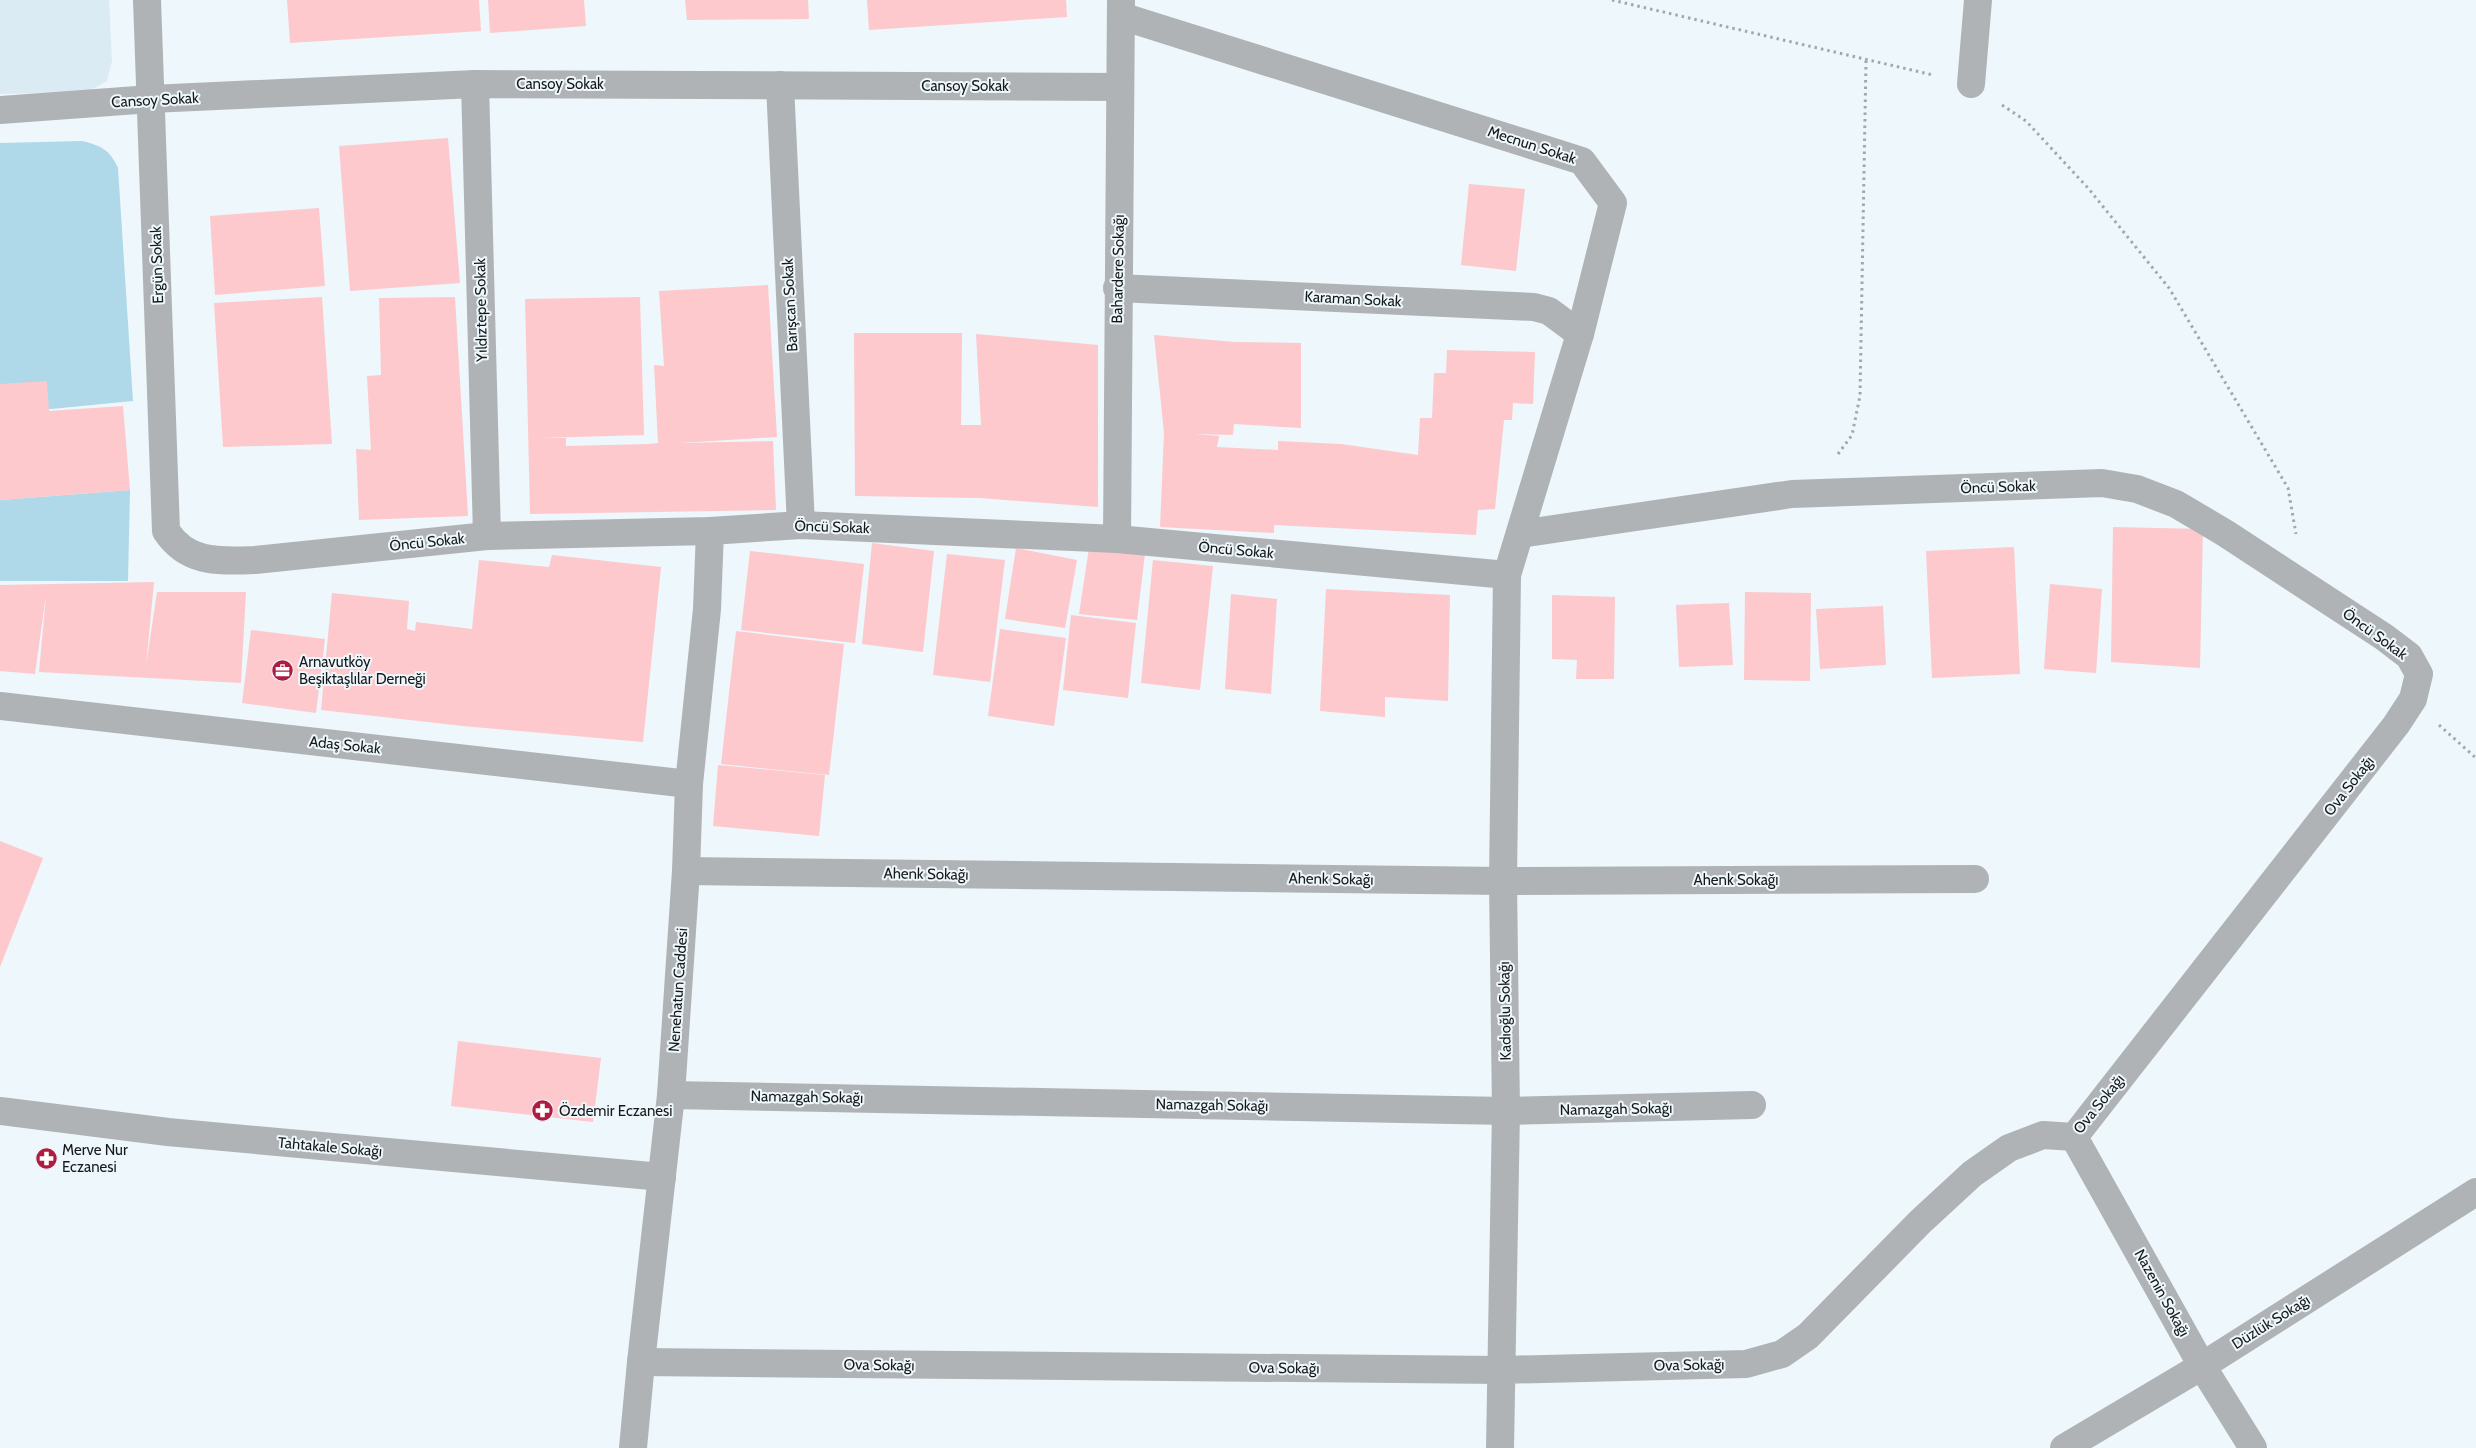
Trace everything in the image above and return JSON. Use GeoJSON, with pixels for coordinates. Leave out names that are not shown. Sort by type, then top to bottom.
{"type":"FeatureCollection","features":[{"type":"Feature","properties":{"kind":"street","name":"Ergün Sokak"},"geometry":{"type":"LineString","coordinates":[[147,0],[166,531]]}},
{"type":"Feature","properties":{"kind":"street"},"geometry":{"type":"LineString","coordinates":[[1971,84],[1978,0]]}},
{"type":"Feature","properties":{"kind":"street","name":"Bahardere Sokağı"},"geometry":{"type":"LineString","coordinates":[[1117,539],[1117,288],[1121,8]]}},
{"type":"Feature","properties":{"kind":"street","name":"Mecnun Sokak"},"geometry":{"type":"LineString","coordinates":[[1121,8],[1582,161],[1612,203],[1580,334],[1507,575]]}},
{"type":"Feature","properties":{"kind":"street","name":"Cansoy Sokak"},"geometry":{"type":"LineString","coordinates":[[0,110],[151,99],[475,84],[1120,86]]}},
{"type":"Feature","properties":{"kind":"street","name":"Yıldıztepe Sokak"},"geometry":{"type":"LineString","coordinates":[[475,84],[486,536]]}},
{"type":"Feature","properties":{"kind":"street","name":"Barışcan Sokak"},"geometry":{"type":"LineString","coordinates":[[780,85],[801,525]]}},
{"type":"Feature","properties":{"kind":"street","name":"Karaman Sokak"},"geometry":{"type":"LineString","coordinates":[[1117,288],[1534,307],[1549,311],[1580,334]]}},
{"type":"Feature","properties":{"kind":"street","name":"Öncü Sokak"},"geometry":{"type":"LineString","coordinates":[[1520,534],[1792,494],[2102,483],[2137,489],[2176,504],[2225,533],[2409,656],[2416,687]]}},
{"type":"Feature","properties":{"kind":"street","name":"Öncü Sokak"},"geometry":{"type":"LineString","coordinates":[[166,531],[174,543],[183,550],[217,561],[255,560],[486,536],[710,531],[801,525],[1117,539],[1507,575]]}},
{"type":"Feature","properties":{"kind":"street","name":"Nenehatun Caddesi"},"geometry":{"type":"LineString","coordinates":[[634,1448],[641,1362],[671,1095],[686,871],[689,784],[708,609],[710,531]]}},
{"type":"Feature","properties":{"kind":"street","name":"Kadıoğlu Sokağı"},"geometry":{"type":"LineString","coordinates":[[1500,1448],[1506,1111],[1503,881],[1507,575]]}},
{"type":"Feature","properties":{"kind":"street","name":"Ova Sokağı"},"geometry":{"type":"LineString","coordinates":[[641,1362],[1500,1370],[1746,1364],[1782,1354],[1808,1336],[1920,1222],[1972,1174],[2009,1148],[2043,1135],[2074,1137],[2396,725],[2416,687]]}},
{"type":"Feature","properties":{"kind":"street","name":"Adaş Sokak"},"geometry":{"type":"LineString","coordinates":[[0,706],[689,784]]}},
{"type":"Feature","properties":{"kind":"street","name":"Ahenk Sokağı"},"geometry":{"type":"LineString","coordinates":[[686,871],[1503,881],[1975,879]]}},
{"type":"Feature","properties":{"kind":"street","name":"Namazgah Sokağı"},"geometry":{"type":"LineString","coordinates":[[671,1095],[1506,1111],[1752,1105]]}},
{"type":"Feature","properties":{"kind":"street","name":"Tahtakale Sokağı"},"geometry":{"type":"LineString","coordinates":[[0,1110],[168,1132],[662,1177]]}},
{"type":"Feature","properties":{"kind":"street","name":"Nazenin Sokağı"},"geometry":{"type":"LineString","coordinates":[[2074,1137],[2202,1366],[2253,1448]]}},
{"type":"Feature","properties":{"kind":"street","name":"Düzlük Sokağı"},"geometry":{"type":"LineString","coordinates":[[2064,1448],[2202,1366],[2476,1192]]}},
{"type":"Feature","properties":{"kind":"path"},"geometry":{"type":"LineString","coordinates":[[1612,0],[1971,84],[2026,121],[2088,188],[2169,288],[2288,488],[2305,585]]}},
{"type":"Feature","properties":{"kind":"path"},"geometry":{"type":"LineString","coordinates":[[1792,494],[1834,459],[1852,435],[1860,396],[1866,60]]}},
{"type":"Feature","properties":{"kind":"path"},"geometry":{"type":"LineString","coordinates":[[2416,687],[2463,748],[2476,758]]}},
{"type":"Feature","properties":{"kind":"shaded area"},"geometry":{"type":"Polygon","coordinates":[[[0,0],[109,0],[112,61],[107,81],[87,92],[0,94],[0,0]]]}},
{"type":"Feature","properties":{"kind":"shaded area"},"geometry":{"type":"Polygon","coordinates":[[[82,141],[104,149],[112,157],[118,168],[133,401],[0,414],[0,143],[82,141]]]}},
{"type":"Feature","properties":{"kind":"shaded area"},"geometry":{"type":"Polygon","coordinates":[[[130,490],[128,581],[0,581],[0,500],[130,490]]]}},
{"type":"Feature","properties":{"kind":"building"},"geometry":{"type":"Polygon","coordinates":[[[287,0],[479,0],[481,31],[290,43],[287,0]]]}},
{"type":"Feature","properties":{"kind":"building"},"geometry":{"type":"Polygon","coordinates":[[[488,0],[584,0],[586,26],[490,33],[488,0]]]}},
{"type":"Feature","properties":{"kind":"building"},"geometry":{"type":"Polygon","coordinates":[[[685,0],[808,0],[809,19],[687,20],[685,0]]]}},
{"type":"Feature","properties":{"kind":"building"},"geometry":{"type":"Polygon","coordinates":[[[867,0],[1066,0],[1067,17],[869,30],[867,0]]]}},
{"type":"Feature","properties":{"kind":"building"},"geometry":{"type":"Polygon","coordinates":[[[448,138],[460,283],[350,291],[339,146],[448,138]]]}},
{"type":"Feature","properties":{"kind":"building"},"geometry":{"type":"Polygon","coordinates":[[[1469,184],[1525,189],[1516,271],[1461,265],[1469,184]]]}},
{"type":"Feature","properties":{"kind":"building"},"geometry":{"type":"Polygon","coordinates":[[[319,208],[325,286],[215,295],[210,216],[319,208]]]}},
{"type":"Feature","properties":{"kind":"building"},"geometry":{"type":"Polygon","coordinates":[[[768,285],[777,437],[680,443],[773,441],[776,510],[530,514],[525,299],[640,297],[644,435],[540,438],[566,438],[566,446],[649,444],[658,443],[654,365],[664,366],[659,291],[768,285]]]}},
{"type":"Feature","properties":{"kind":"building"},"geometry":{"type":"Polygon","coordinates":[[[322,297],[332,444],[223,447],[214,303],[322,297]]]}},
{"type":"Feature","properties":{"kind":"building"},"geometry":{"type":"Polygon","coordinates":[[[455,297],[468,516],[359,520],[356,449],[371,450],[367,376],[381,375],[379,298],[455,297]]]}},
{"type":"Feature","properties":{"kind":"building"},"geometry":{"type":"Polygon","coordinates":[[[854,333],[962,333],[961,425],[981,425],[976,334],[1098,345],[1098,507],[980,498],[855,496],[854,333]]]}},
{"type":"Feature","properties":{"kind":"building"},"geometry":{"type":"Polygon","coordinates":[[[1154,335],[1235,342],[1301,343],[1301,428],[1234,424],[1233,435],[1194,434],[1219,436],[1217,447],[1278,450],[1278,441],[1341,444],[1418,455],[1420,418],[1432,418],[1434,373],[1446,373],[1447,350],[1535,352],[1533,404],[1513,403],[1512,420],[1504,420],[1495,509],[1478,510],[1476,535],[1274,525],[1274,533],[1160,527],[1164,433],[1154,335]]]}},
{"type":"Feature","properties":{"kind":"building"},"geometry":{"type":"Polygon","coordinates":[[[47,381],[49,411],[123,406],[130,490],[0,500],[0,384],[47,381]]]}},
{"type":"Feature","properties":{"kind":"building"},"geometry":{"type":"Polygon","coordinates":[[[2113,527],[2203,529],[2200,668],[2111,662],[2113,527]]]}},
{"type":"Feature","properties":{"kind":"building"},"geometry":{"type":"Polygon","coordinates":[[[872,543],[934,551],[923,652],[862,644],[872,543]]]}},
{"type":"Feature","properties":{"kind":"building"},"geometry":{"type":"Polygon","coordinates":[[[2014,547],[2020,674],[1932,678],[1926,551],[2014,547]]]}},
{"type":"Feature","properties":{"kind":"building"},"geometry":{"type":"Polygon","coordinates":[[[1016,548],[1077,560],[1065,628],[1005,619],[1016,548]]]}},
{"type":"Feature","properties":{"kind":"building"},"geometry":{"type":"Polygon","coordinates":[[[1089,548],[1145,554],[1137,620],[1079,614],[1089,548]]]}},
{"type":"Feature","properties":{"kind":"building"},"geometry":{"type":"Polygon","coordinates":[[[750,551],[864,564],[855,643],[741,630],[750,551]]]}},
{"type":"Feature","properties":{"kind":"building"},"geometry":{"type":"Polygon","coordinates":[[[947,554],[1005,560],[990,682],[933,675],[947,554]]]}},
{"type":"Feature","properties":{"kind":"building"},"geometry":{"type":"Polygon","coordinates":[[[552,555],[661,567],[643,742],[463,726],[321,710],[332,593],[409,601],[407,629],[415,631],[416,622],[472,629],[479,560],[549,567],[552,555]]]}},
{"type":"Feature","properties":{"kind":"building"},"geometry":{"type":"Polygon","coordinates":[[[1153,560],[1213,566],[1200,690],[1141,683],[1153,560]]]}},
{"type":"Feature","properties":{"kind":"building"},"geometry":{"type":"Polygon","coordinates":[[[154,582],[146,666],[157,592],[246,592],[241,683],[39,672],[46,595],[35,674],[0,671],[0,585],[154,582]]]}},
{"type":"Feature","properties":{"kind":"building"},"geometry":{"type":"Polygon","coordinates":[[[2050,584],[2102,589],[2096,673],[2044,669],[2050,584]]]}},
{"type":"Feature","properties":{"kind":"building"},"geometry":{"type":"Polygon","coordinates":[[[1326,589],[1450,595],[1448,701],[1385,697],[1385,717],[1320,711],[1326,589]]]}},
{"type":"Feature","properties":{"kind":"building"},"geometry":{"type":"Polygon","coordinates":[[[1745,592],[1811,593],[1810,681],[1744,680],[1745,592]]]}},
{"type":"Feature","properties":{"kind":"building"},"geometry":{"type":"Polygon","coordinates":[[[1231,594],[1277,599],[1271,694],[1225,689],[1231,594]]]}},
{"type":"Feature","properties":{"kind":"building"},"geometry":{"type":"Polygon","coordinates":[[[1552,595],[1615,597],[1614,679],[1576,679],[1577,660],[1552,659],[1552,595]]]}},
{"type":"Feature","properties":{"kind":"building"},"geometry":{"type":"Polygon","coordinates":[[[1729,603],[1733,665],[1679,667],[1676,605],[1729,603]]]}},
{"type":"Feature","properties":{"kind":"building"},"geometry":{"type":"Polygon","coordinates":[[[1883,606],[1886,665],[1820,669],[1816,609],[1883,606]]]}},
{"type":"Feature","properties":{"kind":"building"},"geometry":{"type":"Polygon","coordinates":[[[1071,615],[1136,623],[1128,698],[1063,690],[1071,615]]]}},
{"type":"Feature","properties":{"kind":"building"},"geometry":{"type":"Polygon","coordinates":[[[1000,629],[1066,638],[1054,726],[988,716],[1000,629]]]}},
{"type":"Feature","properties":{"kind":"building","name":"Arnavutköy Beşiktaşlılar Derneği"},"geometry":{"type":"Polygon","coordinates":[[[251,630],[325,639],[316,713],[242,703],[251,630]]]}},
{"type":"Feature","properties":{"kind":"building"},"geometry":{"type":"Polygon","coordinates":[[[736,631],[844,644],[829,775],[721,764],[736,631]]]}},
{"type":"Feature","properties":{"kind":"building"},"geometry":{"type":"Polygon","coordinates":[[[718,765],[825,775],[819,836],[713,826],[718,765]]]}},
{"type":"Feature","properties":{"kind":"building"},"geometry":{"type":"Polygon","coordinates":[[[0,841],[43,858],[0,967],[0,841]]]}},
{"type":"Feature","properties":{"kind":"building"},"geometry":{"type":"Polygon","coordinates":[[[458,1041],[601,1058],[593,1122],[451,1106],[458,1041]]]}},
{"type":"Feature","properties":{"kind":"place","name":"Arnavutköy Beşiktaşlılar Derneği"},"geometry":{"type":"Point","coordinates":[283,671]}},
{"type":"Feature","properties":{"kind":"place","name":"Özdemir Eczanesi"},"geometry":{"type":"Point","coordinates":[543,1111]}},
{"type":"Feature","properties":{"kind":"place","name":"Merve Nur Eczanesi"},"geometry":{"type":"Point","coordinates":[46,1159]}}]}
